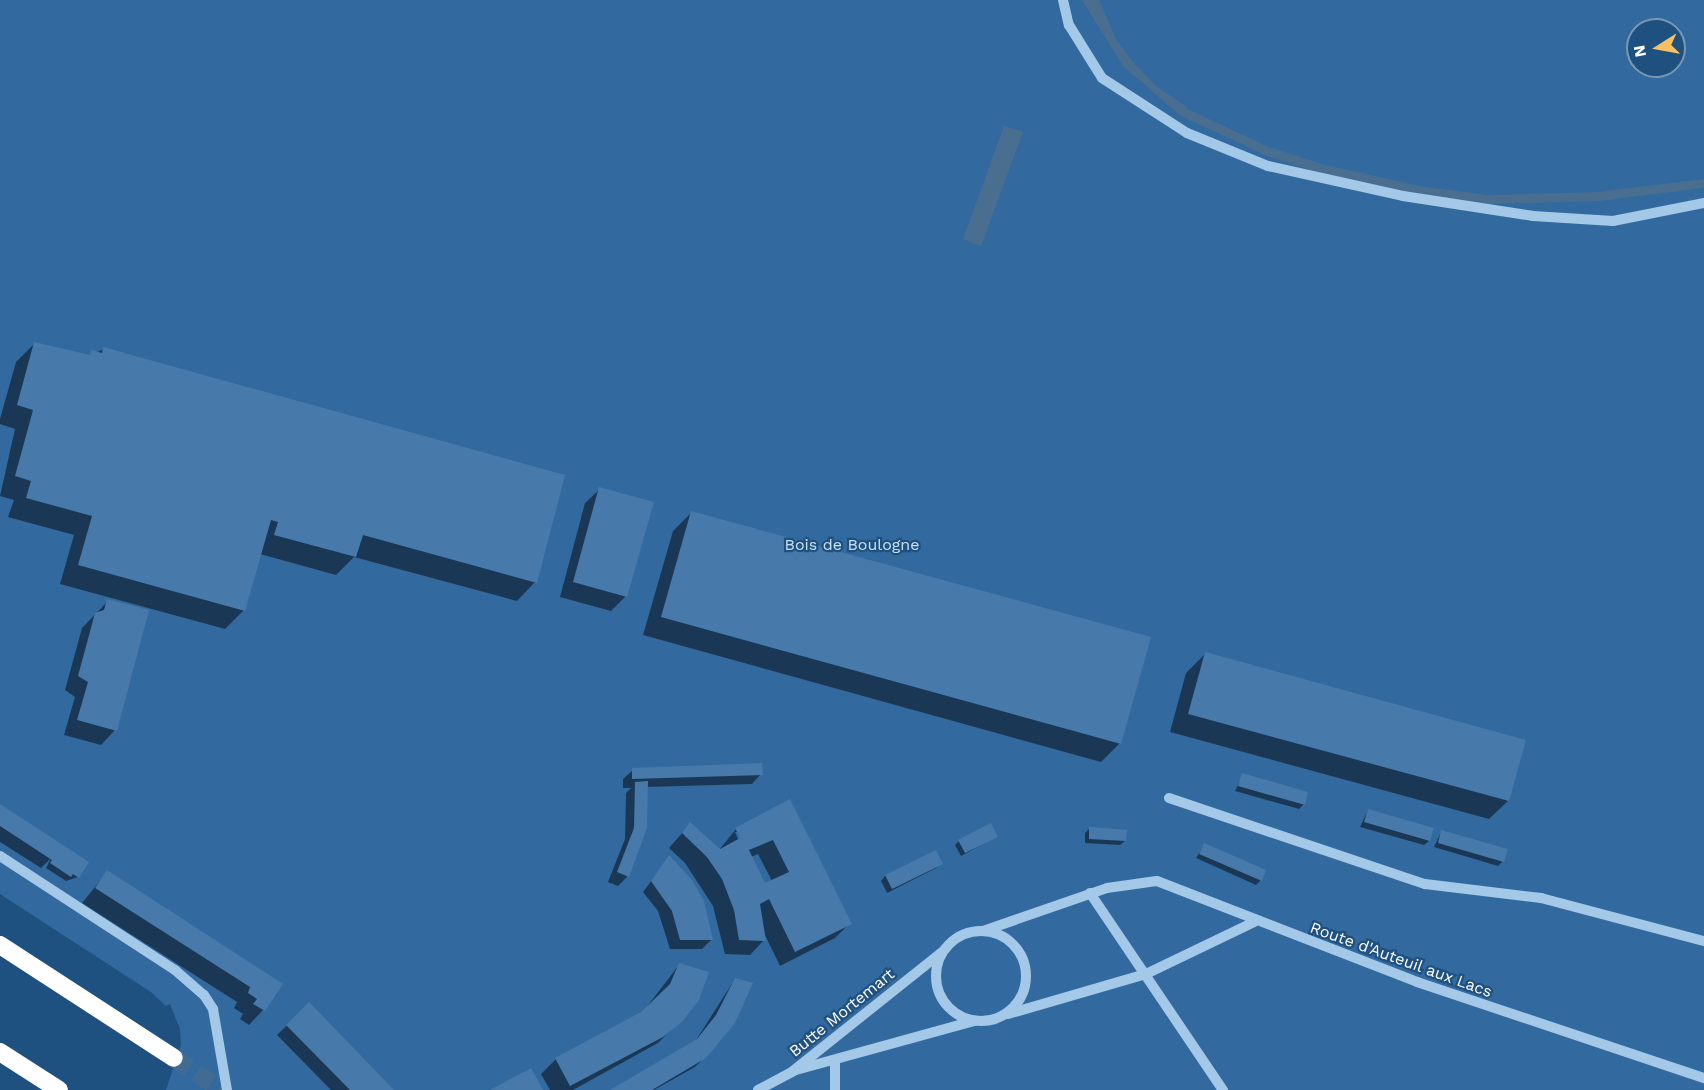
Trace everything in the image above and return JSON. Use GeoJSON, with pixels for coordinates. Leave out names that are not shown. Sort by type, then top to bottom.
{"type":"FeatureCollection","features":[{"type":"Feature","properties":{"kind":"highway"},"geometry":{"type":"LineString","coordinates":[[0,945],[174,1058]]}},
{"type":"Feature","properties":{"kind":"highway"},"geometry":{"type":"LineString","coordinates":[[0,1052],[59,1090]]}},
{"type":"Feature","properties":{"kind":"street"},"geometry":{"type":"LineString","coordinates":[[1063,0],[1070,25],[1102,78],[1187,133],[1268,166],[1403,196],[1533,216],[1613,221],[1704,203]]}},
{"type":"Feature","properties":{"kind":"street"},"geometry":{"type":"LineString","coordinates":[[1168,798],[1425,884],[1541,898],[1704,941]]}},
{"type":"Feature","properties":{"kind":"street"},"geometry":{"type":"LineString","coordinates":[[0,856],[175,970],[204,995],[213,1009],[227,1090]]}},
{"type":"Feature","properties":{"kind":"street","name":"Route d'Auteuil aux Lacs"},"geometry":{"type":"LineString","coordinates":[[1090,893],[1126,883],[1157,882],[1184,890],[1254,922],[1558,1032],[1704,1078]]}},
{"type":"Feature","properties":{"kind":"street"},"geometry":{"type":"LineString","coordinates":[[1090,893],[1223,1090]]}},
{"type":"Feature","properties":{"kind":"street","name":"Butte Mortemart"},"geometry":{"type":"LineString","coordinates":[[793,1071],[968,933],[983,931],[1090,893]]}},
{"type":"Feature","properties":{"kind":"street","name":"Butte Mortemart"},"geometry":{"type":"LineString","coordinates":[[793,1071],[974,1021],[1003,1016],[1146,974],[1254,922]]}},
{"type":"Feature","properties":{"kind":"street"},"geometry":{"type":"LineString","coordinates":[[983,931],[1009,941],[1025,966],[1022,994],[1003,1016]]}},
{"type":"Feature","properties":{"kind":"street"},"geometry":{"type":"LineString","coordinates":[[944,950],[936,978],[939,993],[959,1016],[974,1021]]}},
{"type":"Feature","properties":{"kind":"street"},"geometry":{"type":"LineString","coordinates":[[835,1061],[835,1090]]}},
{"type":"Feature","properties":{"kind":"street"},"geometry":{"type":"LineString","coordinates":[[758,1090],[793,1071]]}},
{"type":"Feature","properties":{"kind":"green space","name":"Bois de Boulogne"},"geometry":{"type":"Polygon","coordinates":[[[0,0],[1704,0],[1704,1090],[166,1090],[181,1045],[180,1029],[170,1004],[166,1006],[151,992],[0,894],[0,0]]]}},
{"type":"Feature","properties":{"kind":"shaded area"},"geometry":{"type":"Polygon","coordinates":[[[1082,0],[1099,0],[1116,39],[1133,62],[1156,86],[1187,107],[1181,116],[1123,66],[1082,0]]]}},
{"type":"Feature","properties":{"kind":"shaded area"},"geometry":{"type":"Polygon","coordinates":[[[1004,126],[1023,132],[981,246],[963,239],[1004,126]]]}},
{"type":"Feature","properties":{"kind":"building"},"geometry":{"type":"Polygon","coordinates":[[[34,342],[90,355],[91,350],[102,353],[103,347],[565,475],[537,583],[363,535],[356,557],[274,535],[278,522],[271,520],[245,611],[78,565],[92,516],[26,498],[31,481],[15,476],[33,410],[17,405],[34,342]]]}},
{"type":"Feature","properties":{"kind":"building"},"geometry":{"type":"Polygon","coordinates":[[[599,487],[654,502],[627,597],[573,582],[599,487]]]}},
{"type":"Feature","properties":{"kind":"building"},"geometry":{"type":"Polygon","coordinates":[[[691,511],[1151,637],[1121,744],[661,617],[691,511]]]}},
{"type":"Feature","properties":{"kind":"building"},"geometry":{"type":"Polygon","coordinates":[[[107,599],[149,610],[117,731],[77,720],[88,682],[78,676],[95,613],[104,610],[107,599]]]}},
{"type":"Feature","properties":{"kind":"building"},"geometry":{"type":"Polygon","coordinates":[[[1205,652],[1526,740],[1509,801],[1188,714],[1205,652]]]}},
{"type":"Feature","properties":{"kind":"building"},"geometry":{"type":"Polygon","coordinates":[[[762,763],[763,775],[632,779],[632,768],[762,763]]]}},
{"type":"Feature","properties":{"kind":"building"},"geometry":{"type":"Polygon","coordinates":[[[1242,773],[1308,792],[1305,805],[1238,786],[1242,773]]]}},
{"type":"Feature","properties":{"kind":"building"},"geometry":{"type":"Polygon","coordinates":[[[648,781],[647,828],[629,877],[617,872],[634,828],[635,782],[648,781]]]}},
{"type":"Feature","properties":{"kind":"building"},"geometry":{"type":"Polygon","coordinates":[[[790,799],[852,924],[795,952],[769,899],[760,904],[766,941],[739,940],[734,910],[722,879],[707,857],[682,833],[690,822],[720,849],[740,838],[735,828],[790,799]],[[773,840],[749,850],[765,883],[789,872],[773,840]]]}},
{"type":"Feature","properties":{"kind":"building"},"geometry":{"type":"Polygon","coordinates":[[[0,804],[89,862],[79,878],[73,874],[71,877],[50,863],[52,860],[0,826],[0,804]]]}},
{"type":"Feature","properties":{"kind":"building"},"geometry":{"type":"Polygon","coordinates":[[[1368,809],[1434,828],[1430,841],[1364,822],[1368,809]]]}},
{"type":"Feature","properties":{"kind":"building"},"geometry":{"type":"Polygon","coordinates":[[[991,823],[998,837],[965,853],[958,840],[991,823]]]}},
{"type":"Feature","properties":{"kind":"building"},"geometry":{"type":"Polygon","coordinates":[[[1089,827],[1127,830],[1126,841],[1089,839],[1089,827]]]}},
{"type":"Feature","properties":{"kind":"building"},"geometry":{"type":"Polygon","coordinates":[[[1441,830],[1508,849],[1504,862],[1438,843],[1441,830]]]}},
{"type":"Feature","properties":{"kind":"building"},"geometry":{"type":"Polygon","coordinates":[[[1204,843],[1266,870],[1262,881],[1199,854],[1204,843]]]}},
{"type":"Feature","properties":{"kind":"building"},"geometry":{"type":"Polygon","coordinates":[[[936,850],[943,864],[892,889],[885,875],[936,850]]]}},
{"type":"Feature","properties":{"kind":"building"},"geometry":{"type":"Polygon","coordinates":[[[669,855],[692,880],[704,901],[713,940],[680,940],[672,911],[651,881],[669,855]]]}},
{"type":"Feature","properties":{"kind":"building"},"geometry":{"type":"Polygon","coordinates":[[[107,870],[283,984],[265,1011],[253,1004],[257,999],[248,993],[250,987],[95,888],[107,870]]]}},
{"type":"Feature","properties":{"kind":"building"},"geometry":{"type":"Polygon","coordinates":[[[679,963],[709,972],[699,1000],[682,1022],[663,1037],[570,1086],[555,1058],[641,1012],[670,984],[679,963]]]}},
{"type":"Feature","properties":{"kind":"building"},"geometry":{"type":"Polygon","coordinates":[[[735,978],[753,983],[735,1023],[706,1058],[652,1090],[610,1090],[697,1039],[716,1015],[735,978]]]}},
{"type":"Feature","properties":{"kind":"building"},"geometry":{"type":"Polygon","coordinates":[[[309,1002],[394,1090],[350,1090],[286,1025],[309,1002]]]}},
{"type":"Feature","properties":{"kind":"building"},"geometry":{"type":"Polygon","coordinates":[[[531,1068],[543,1090],[490,1090],[531,1068]]]}},
{"type":"Feature","properties":{"kind":"waterway"},"geometry":{"type":"LineString","coordinates":[[1184,112],[1265,150],[1324,169],[1424,191],[1488,199],[1598,196],[1704,183]]}},
{"type":"Feature","properties":{"kind":"tunnel"},"geometry":{"type":"LineString","coordinates":[[174,1058],[222,1090]]}}]}
